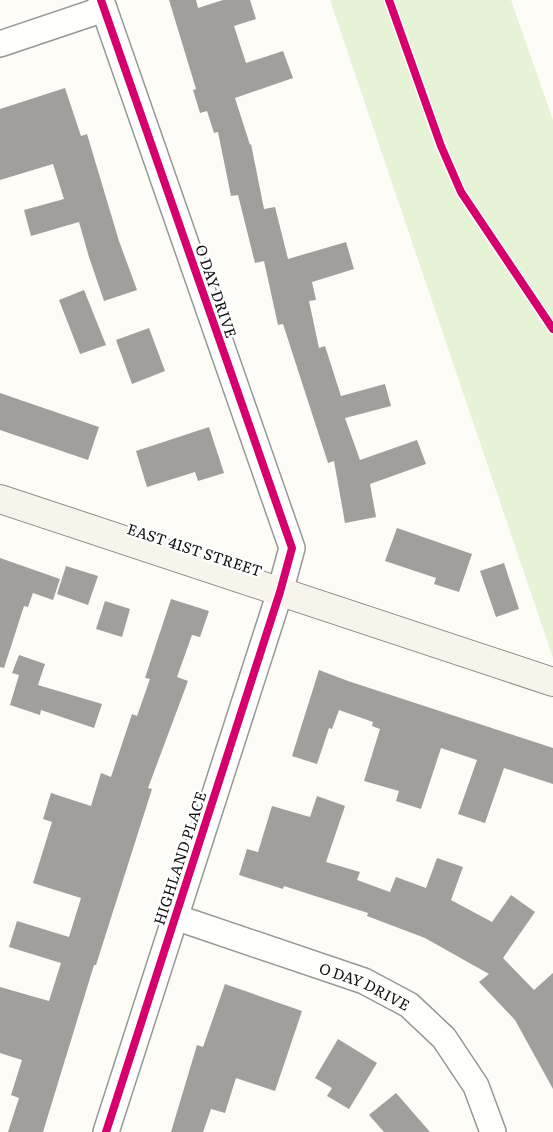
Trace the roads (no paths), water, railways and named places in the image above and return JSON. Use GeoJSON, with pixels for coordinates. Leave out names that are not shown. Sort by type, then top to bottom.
{"type":"FeatureCollection","features":[{"type":"Feature","properties":{"kind":"street"},"geometry":{"type":"LineString","coordinates":[[0,44],[102,4]]}},
{"type":"Feature","properties":{"kind":"street","name":"O DAY DRIVE"},"geometry":{"type":"LineString","coordinates":[[102,4],[292,548],[280,592]]}},
{"type":"Feature","properties":{"kind":"street","name":"EAST 41ST STREET"},"geometry":{"type":"LineString","coordinates":[[0,499],[553,682]]}},
{"type":"Feature","properties":{"kind":"street","name":"HIGHLAND PLACE"},"geometry":{"type":"LineString","coordinates":[[106,1132],[280,592]]}},
{"type":"Feature","properties":{"kind":"street","name":"O DAY DRIVE"},"geometry":{"type":"LineString","coordinates":[[174,917],[364,981],[409,1005],[444,1038],[476,1086],[493,1132]]}}]}
